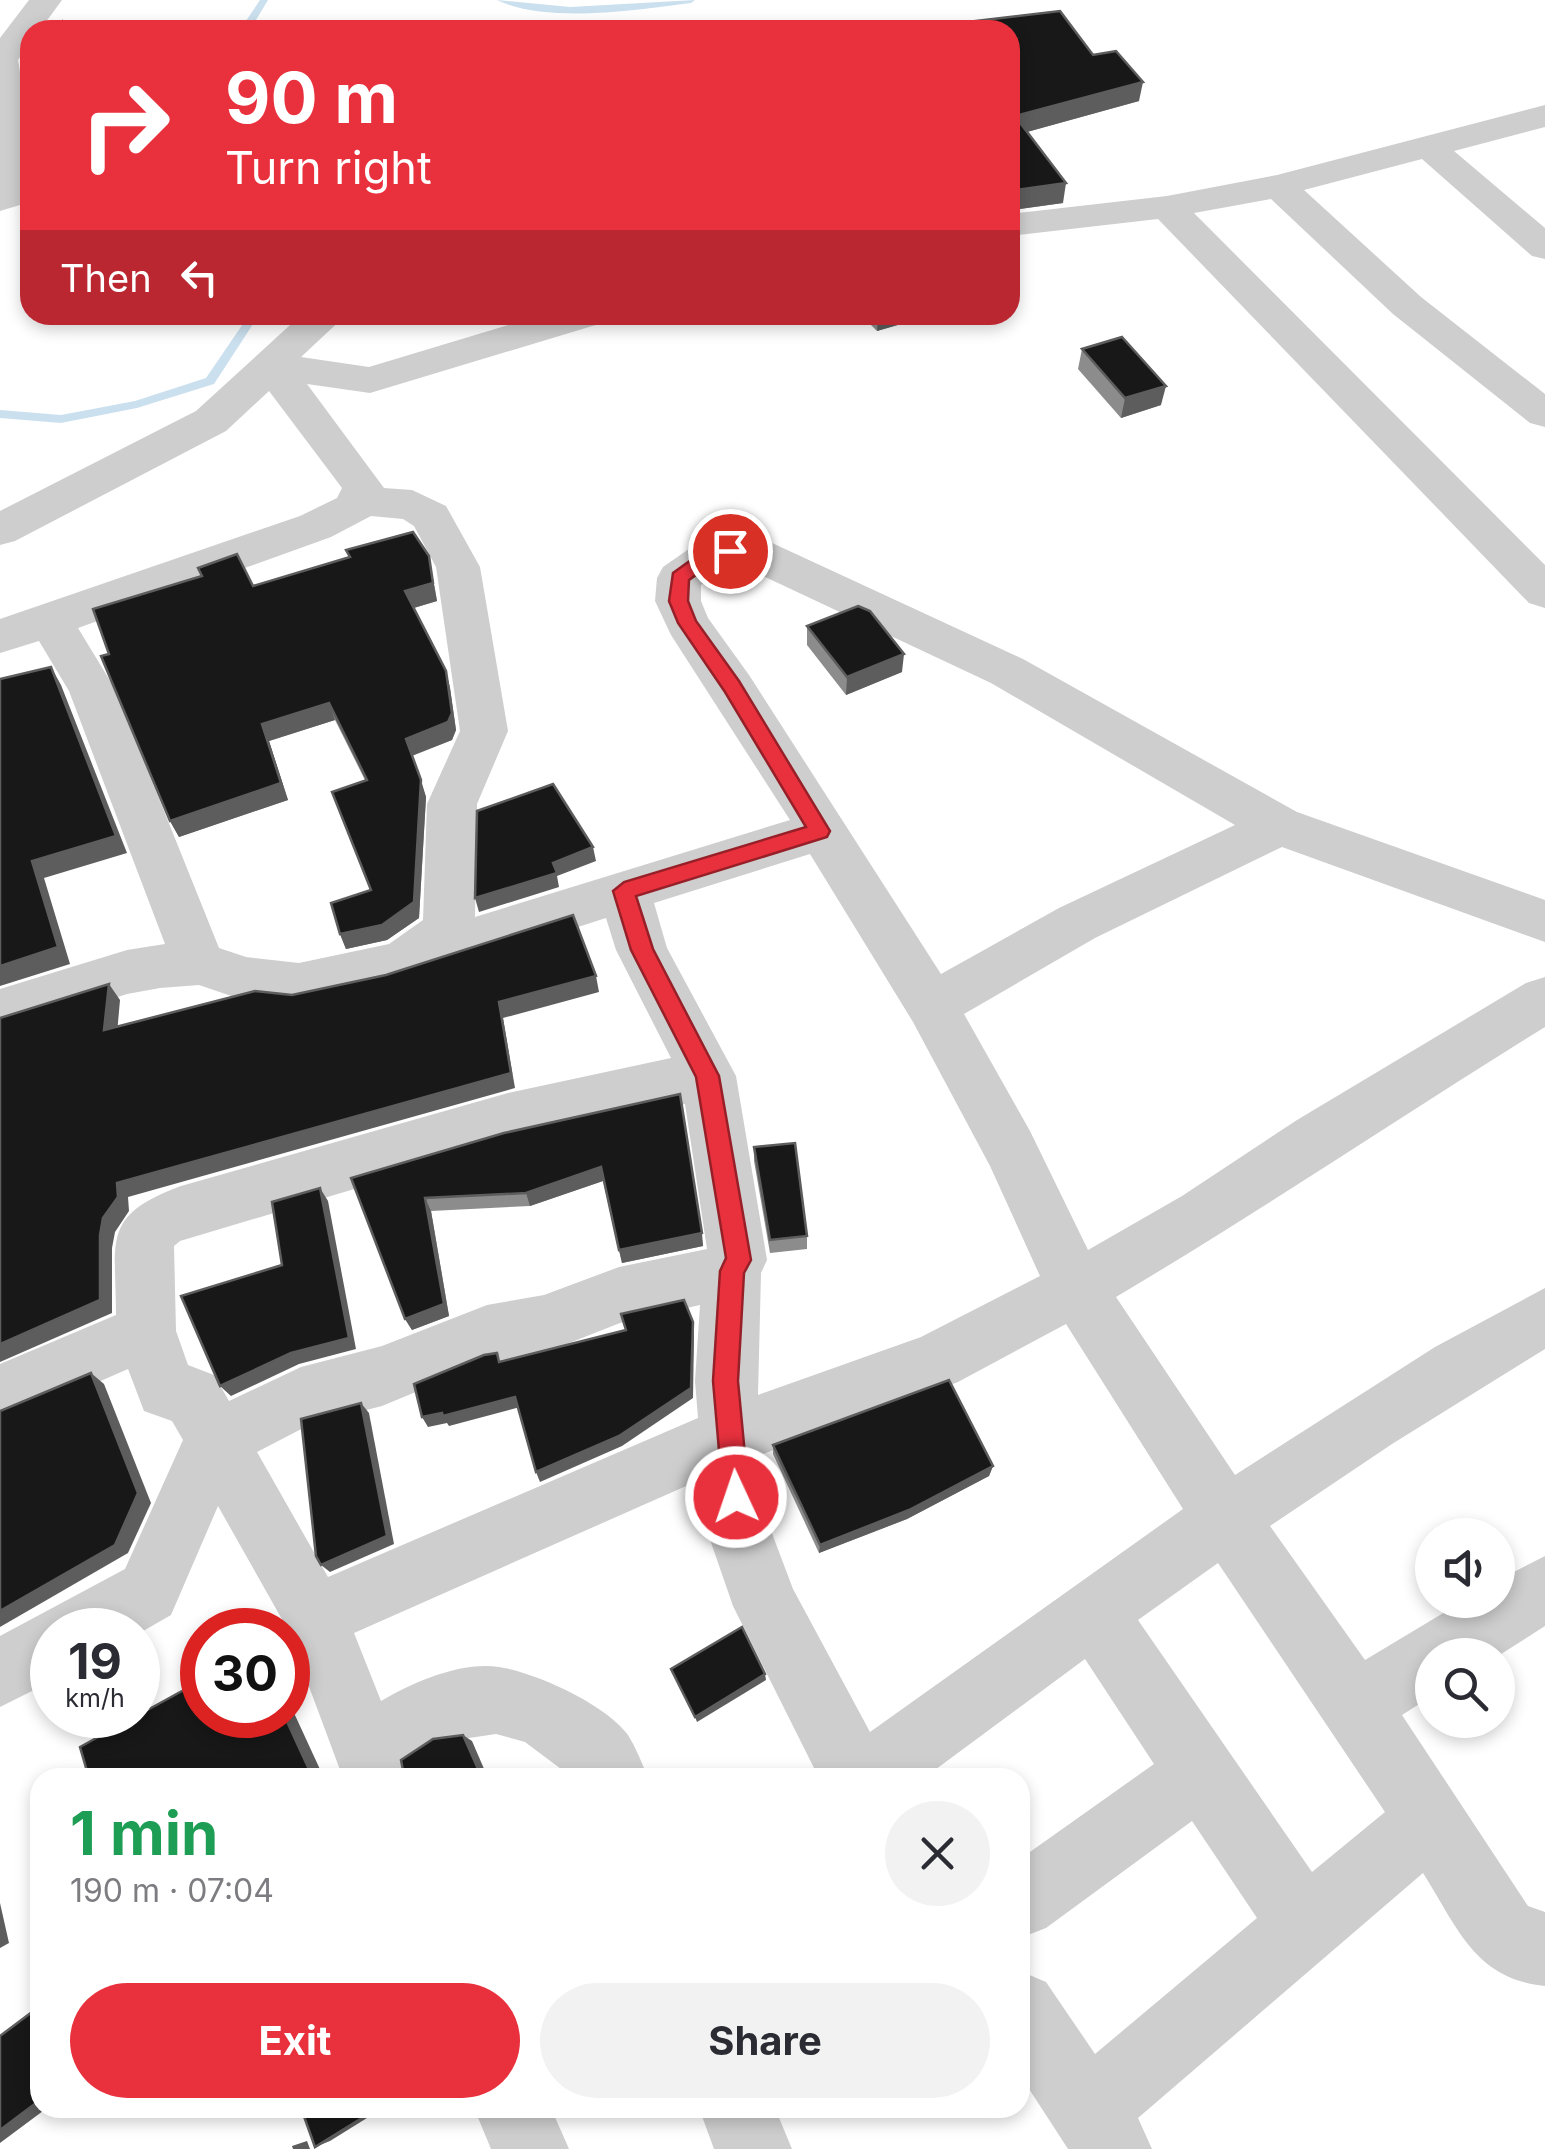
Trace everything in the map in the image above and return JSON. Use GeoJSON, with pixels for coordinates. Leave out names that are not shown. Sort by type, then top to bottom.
{"type":"FeatureCollection","features":[{"type":"Feature","properties":{"kind":"street"},"geometry":{"type":"LineString","coordinates":[[30,20],[46,0]]}},
{"type":"Feature","properties":{"kind":"street"},"geometry":{"type":"LineString","coordinates":[[20,32],[0,57],[6,130],[20,184]]}},
{"type":"Feature","properties":{"kind":"street"},"geometry":{"type":"LineString","coordinates":[[1020,224],[1167,208],[1279,186],[1545,116]]}},
{"type":"Feature","properties":{"kind":"street"},"geometry":{"type":"LineString","coordinates":[[1430,148],[1545,248]]}},
{"type":"Feature","properties":{"kind":"street"},"geometry":{"type":"LineString","coordinates":[[1279,186],[1355,263],[1473,362],[1545,414]]}},
{"type":"Feature","properties":{"kind":"street"},"geometry":{"type":"LineString","coordinates":[[1167,208],[1545,592]]}},
{"type":"Feature","properties":{"kind":"street"},"geometry":{"type":"LineString","coordinates":[[0,530],[211,421],[313,325]]}},
{"type":"Feature","properties":{"kind":"street"},"geometry":{"type":"LineString","coordinates":[[272,366],[370,380],[552,325]]}},
{"type":"Feature","properties":{"kind":"street"},"geometry":{"type":"LineString","coordinates":[[272,366],[363,486],[363,501]]}},
{"type":"Feature","properties":{"kind":"street"},"geometry":{"type":"LineString","coordinates":[[0,636],[50,622],[350,512],[363,501],[412,505],[431,516],[458,568],[484,731],[452,804],[449,930],[407,959]]}},
{"type":"Feature","properties":{"kind":"street"},"geometry":{"type":"LineString","coordinates":[[1545,921],[1279,826],[941,637],[754,553],[712,554],[680,578],[678,601],[687,623],[732,686],[819,831],[932,1006],[1010,1149],[1076,1288],[1227,1520],[1356,1704],[1502,1932],[1522,1946],[1545,1948]]}},
{"type":"Feature","properties":{"kind":"street"},"geometry":{"type":"LineString","coordinates":[[50,622],[92,689],[199,963]]}},
{"type":"Feature","properties":{"kind":"street"},"geometry":{"type":"LineString","coordinates":[[932,1006],[1077,923],[1279,826]]}},
{"type":"Feature","properties":{"kind":"street"},"geometry":{"type":"LineString","coordinates":[[0,1012],[127,972],[199,963],[246,979],[298,985],[407,959],[819,831]]}},
{"type":"Feature","properties":{"kind":"street"},"geometry":{"type":"LineString","coordinates":[[624,891],[642,950],[708,1076],[738,1260],[732,1271],[726,1381],[738,1528],[766,1606],[852,1768]]}},
{"type":"Feature","properties":{"kind":"street"},"geometry":{"type":"LineString","coordinates":[[314,1617],[732,1434],[936,1361],[1076,1288],[1202,1215],[1317,1138],[1545,999]]}},
{"type":"Feature","properties":{"kind":"street"},"geometry":{"type":"LineString","coordinates":[[608,1768],[601,1756],[542,1713],[496,1700],[431,1710],[372,1763],[314,1617],[192,1396],[166,1390],[146,1332],[145,1235],[159,1222],[181,1212],[531,1112],[618,1090],[708,1076]]}},
{"type":"Feature","properties":{"kind":"street"},"geometry":{"type":"LineString","coordinates":[[119,1608],[148,1592],[214,1441],[301,1397],[382,1376],[488,1334],[544,1324],[619,1296],[732,1271]]}},
{"type":"Feature","properties":{"kind":"street"},"geometry":{"type":"LineString","coordinates":[[880,1768],[1092,1611],[1358,1429],[1545,1316]]}},
{"type":"Feature","properties":{"kind":"street"},"geometry":{"type":"LineString","coordinates":[[0,1395],[146,1332]]}},
{"type":"Feature","properties":{"kind":"street"},"geometry":{"type":"LineString","coordinates":[[1464,1638],[1545,1590]]}},
{"type":"Feature","properties":{"kind":"street"},"geometry":{"type":"LineString","coordinates":[[1092,1611],[1306,1925]]}},
{"type":"Feature","properties":{"kind":"street"},"geometry":{"type":"LineString","coordinates":[[0,1673],[30,1656]]}},
{"type":"Feature","properties":{"kind":"street"},"geometry":{"type":"LineString","coordinates":[[1356,1704],[1415,1668]]}},
{"type":"Feature","properties":{"kind":"street"},"geometry":{"type":"LineString","coordinates":[[1030,1895],[1201,1773]]}},
{"type":"Feature","properties":{"kind":"street"},"geometry":{"type":"LineString","coordinates":[[1030,2023],[1100,2130],[1306,1925],[1428,1822]]}},
{"type":"Feature","properties":{"kind":"street"},"geometry":{"type":"LineString","coordinates":[[516,2118],[530,2149]]}},
{"type":"Feature","properties":{"kind":"street"},"geometry":{"type":"LineString","coordinates":[[741,2118],[753,2149]]}},
{"type":"Feature","properties":{"kind":"building"},"geometry":{"type":"Polygon","coordinates":[[[1060,11],[1093,55],[1116,51],[1143,82],[1020,115],[1020,20],[984,20],[1060,11]]]}},
{"type":"Feature","properties":{"kind":"building"},"geometry":{"type":"Polygon","coordinates":[[[1020,123],[1066,183],[1020,189],[1020,123]]]}},
{"type":"Feature","properties":{"kind":"building"},"geometry":{"type":"Polygon","coordinates":[[[1122,337],[1166,386],[1125,398],[1082,349],[1122,337]]]}},
{"type":"Feature","properties":{"kind":"building"},"geometry":{"type":"Polygon","coordinates":[[[413,532],[429,556],[433,583],[405,591],[446,671],[452,713],[448,722],[406,739],[421,780],[414,902],[382,925],[340,934],[331,903],[371,890],[332,792],[367,780],[329,703],[262,724],[281,783],[170,821],[101,656],[109,654],[93,609],[202,576],[198,568],[237,554],[253,586],[350,557],[346,550],[413,532]]]}},
{"type":"Feature","properties":{"kind":"building"},"geometry":{"type":"Polygon","coordinates":[[[858,606],[870,611],[904,654],[847,677],[807,626],[858,606]]]}},
{"type":"Feature","properties":{"kind":"building"},"geometry":{"type":"Polygon","coordinates":[[[51,667],[116,836],[32,861],[58,947],[0,966],[0,679],[51,667]]]}},
{"type":"Feature","properties":{"kind":"building"},"geometry":{"type":"Polygon","coordinates":[[[553,784],[593,847],[553,863],[557,873],[475,898],[477,811],[553,784]]]}},
{"type":"Feature","properties":{"kind":"building"},"geometry":{"type":"Polygon","coordinates":[[[573,915],[596,976],[499,1002],[511,1073],[117,1183],[118,1197],[103,1218],[100,1235],[100,1300],[0,1344],[0,1018],[109,984],[104,1030],[255,991],[292,995],[386,975],[573,915]]]}},
{"type":"Feature","properties":{"kind":"building"},"geometry":{"type":"Polygon","coordinates":[[[680,1094],[702,1233],[619,1250],[601,1167],[526,1193],[425,1198],[444,1304],[405,1319],[351,1178],[504,1133],[680,1094]]]}},
{"type":"Feature","properties":{"kind":"building"},"geometry":{"type":"Polygon","coordinates":[[[795,1143],[807,1236],[770,1240],[754,1147],[795,1143]]]}},
{"type":"Feature","properties":{"kind":"building"},"geometry":{"type":"Polygon","coordinates":[[[320,1188],[349,1338],[291,1353],[220,1386],[181,1296],[282,1265],[272,1202],[320,1188]]]}},
{"type":"Feature","properties":{"kind":"building"},"geometry":{"type":"Polygon","coordinates":[[[684,1300],[693,1322],[691,1388],[619,1436],[536,1472],[515,1397],[443,1416],[442,1413],[422,1417],[414,1384],[484,1355],[497,1353],[499,1362],[626,1330],[621,1314],[684,1300]]]}},
{"type":"Feature","properties":{"kind":"building"},"geometry":{"type":"Polygon","coordinates":[[[91,1373],[138,1493],[115,1545],[0,1611],[0,1411],[91,1373]]]}},
{"type":"Feature","properties":{"kind":"building"},"geometry":{"type":"Polygon","coordinates":[[[949,1380],[993,1466],[909,1510],[820,1545],[773,1445],[949,1380]]]}},
{"type":"Feature","properties":{"kind":"building"},"geometry":{"type":"Polygon","coordinates":[[[361,1403],[387,1536],[321,1565],[316,1556],[301,1419],[361,1403]]]}},
{"type":"Feature","properties":{"kind":"building"},"geometry":{"type":"Polygon","coordinates":[[[742,1627],[765,1674],[695,1717],[671,1669],[742,1627]]]}},
{"type":"Feature","properties":{"kind":"building"},"geometry":{"type":"Polygon","coordinates":[[[180,1692],[180,1738],[295,1738],[308,1768],[86,1768],[80,1747],[96,1738],[160,1738],[160,1703],[180,1692]]]}},
{"type":"Feature","properties":{"kind":"building"},"geometry":{"type":"Polygon","coordinates":[[[463,1735],[478,1768],[402,1768],[401,1760],[433,1739],[463,1735]]]}},
{"type":"Feature","properties":{"kind":"building"},"geometry":{"type":"Polygon","coordinates":[[[30,2014],[30,2108],[0,2130],[0,2036],[30,2014]]]}},
{"type":"Feature","properties":{"kind":"building"},"geometry":{"type":"Polygon","coordinates":[[[305,2118],[362,2118],[315,2147],[305,2118]]]}},
{"type":"Feature","properties":{"kind":"waterway"},"geometry":{"type":"LineString","coordinates":[[251,20],[264,0]]}},
{"type":"Feature","properties":{"kind":"waterway"},"geometry":{"type":"LineString","coordinates":[[501,0],[570,10],[691,0]]}},
{"type":"Feature","properties":{"kind":"waterway"},"geometry":{"type":"LineString","coordinates":[[0,414],[61,419],[137,404],[210,381],[247,325]]}},
{"type":"Feature","properties":{"kind":"route"},"geometry":{"type":"LineString","coordinates":[[730,551],[712,554],[680,578],[678,601],[687,623],[732,686],[819,831],[624,891],[642,950],[708,1076],[738,1260],[732,1271],[726,1381],[736,1497]]}}]}
